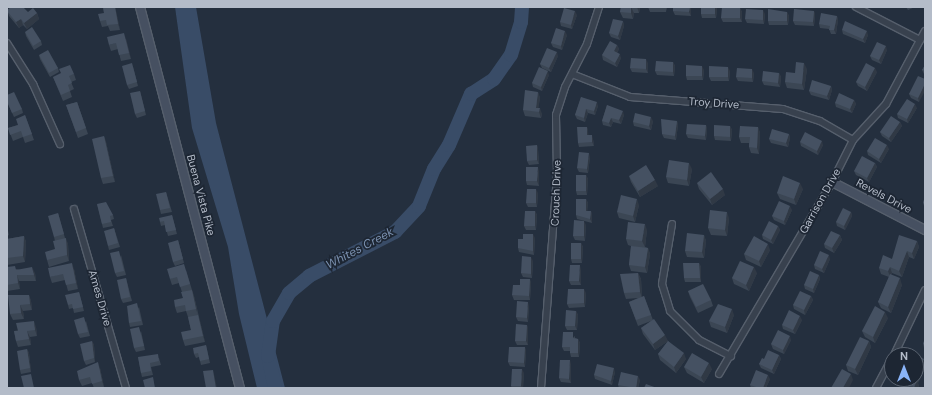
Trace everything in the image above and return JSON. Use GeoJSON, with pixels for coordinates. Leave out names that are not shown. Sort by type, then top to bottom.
{"type":"FeatureCollection","features":[{"type":"Feature","properties":{"kind":"main road","name":"Buena Vista Pike"},"geometry":{"type":"LineString","coordinates":[[140,7],[240,388]]}},
{"type":"Feature","properties":{"kind":"main road","name":"Revels Drive"},"geometry":{"type":"LineString","coordinates":[[832,182],[925,230]]}},
{"type":"Feature","properties":{"kind":"street","name":"Crouch Drive"},"geometry":{"type":"LineString","coordinates":[[541,388],[558,172],[556,115],[572,74],[587,44],[599,7]]}},
{"type":"Feature","properties":{"kind":"street"},"geometry":{"type":"LineString","coordinates":[[856,7],[920,40]]}},
{"type":"Feature","properties":{"kind":"street","name":"Garrison Drive"},"geometry":{"type":"LineString","coordinates":[[719,374],[731,356],[832,182],[853,140],[886,104],[925,31]]}},
{"type":"Feature","properties":{"kind":"street"},"geometry":{"type":"LineString","coordinates":[[7,43],[33,84],[60,144]]}},
{"type":"Feature","properties":{"kind":"street","name":"Troy Drive"},"geometry":{"type":"LineString","coordinates":[[572,74],[630,97],[783,109],[820,121],[853,140]]}},
{"type":"Feature","properties":{"kind":"street","name":"Ames Drive"},"geometry":{"type":"LineString","coordinates":[[74,209],[126,388]]}},
{"type":"Feature","properties":{"kind":"street"},"geometry":{"type":"LineString","coordinates":[[672,224],[662,284],[670,311],[699,340],[731,356]]}},
{"type":"Feature","properties":{"kind":"street"},"geometry":{"type":"LineString","coordinates":[[898,347],[925,290]]}},
{"type":"Feature","properties":{"kind":"street"},"geometry":{"type":"LineString","coordinates":[[876,388],[884,373]]}},
{"type":"Feature","properties":{"kind":"water"},"geometry":{"type":"Polygon","coordinates":[[[175,7],[196,7],[216,123],[285,388],[257,388],[239,314],[228,247],[192,128],[175,7]]]}},
{"type":"Feature","properties":{"kind":"building"},"geometry":{"type":"Polygon","coordinates":[[[11,7],[23,7],[28,12],[33,8],[37,13],[24,23],[21,19],[16,22],[7,11],[11,7]]]}},
{"type":"Feature","properties":{"kind":"building"},"geometry":{"type":"Polygon","coordinates":[[[103,7],[115,7],[118,24],[107,25],[106,20],[100,21],[98,14],[104,13],[103,7]]]}},
{"type":"Feature","properties":{"kind":"building"},"geometry":{"type":"Polygon","coordinates":[[[621,7],[631,7],[631,13],[620,12],[621,7]]]}},
{"type":"Feature","properties":{"kind":"building"},"geometry":{"type":"Polygon","coordinates":[[[673,7],[690,7],[689,12],[673,11],[673,7]]]}},
{"type":"Feature","properties":{"kind":"building"},"geometry":{"type":"Polygon","coordinates":[[[701,7],[715,7],[715,14],[701,14],[701,7]]]}},
{"type":"Feature","properties":{"kind":"building"},"geometry":{"type":"Polygon","coordinates":[[[722,7],[740,8],[740,18],[721,18],[722,7]]]}},
{"type":"Feature","properties":{"kind":"building"},"geometry":{"type":"Polygon","coordinates":[[[564,8],[575,11],[571,25],[560,22],[564,8]]]}},
{"type":"Feature","properties":{"kind":"building"},"geometry":{"type":"Polygon","coordinates":[[[746,9],[763,10],[763,20],[745,19],[746,9]]]}},
{"type":"Feature","properties":{"kind":"building"},"geometry":{"type":"Polygon","coordinates":[[[768,9],[787,12],[787,21],[768,21],[768,9]]]}},
{"type":"Feature","properties":{"kind":"building"},"geometry":{"type":"Polygon","coordinates":[[[794,9],[814,11],[813,22],[793,21],[794,9]]]}},
{"type":"Feature","properties":{"kind":"building"},"geometry":{"type":"Polygon","coordinates":[[[821,13],[837,16],[834,30],[829,30],[830,26],[819,24],[821,13]]]}},
{"type":"Feature","properties":{"kind":"building"},"geometry":{"type":"Polygon","coordinates":[[[613,19],[623,21],[618,36],[609,33],[613,19]]]}},
{"type":"Feature","properties":{"kind":"building"},"geometry":{"type":"Polygon","coordinates":[[[845,21],[867,31],[863,39],[842,30],[845,21]]]}},
{"type":"Feature","properties":{"kind":"building"},"geometry":{"type":"Polygon","coordinates":[[[32,27],[41,41],[33,46],[25,32],[32,27]]]}},
{"type":"Feature","properties":{"kind":"building"},"geometry":{"type":"Polygon","coordinates":[[[556,28],[565,31],[561,46],[551,43],[556,28]]]}},
{"type":"Feature","properties":{"kind":"building"},"geometry":{"type":"Polygon","coordinates":[[[124,33],[129,53],[119,55],[116,43],[109,45],[107,37],[124,33]]]}},
{"type":"Feature","properties":{"kind":"building"},"geometry":{"type":"Polygon","coordinates":[[[610,41],[617,45],[614,51],[620,54],[615,63],[602,55],[610,41]]]}},
{"type":"Feature","properties":{"kind":"building"},"geometry":{"type":"Polygon","coordinates":[[[877,42],[886,46],[879,60],[870,56],[877,42]]]}},
{"type":"Feature","properties":{"kind":"building"},"geometry":{"type":"Polygon","coordinates":[[[547,48],[557,52],[549,68],[540,64],[547,48]]]}},
{"type":"Feature","properties":{"kind":"building"},"geometry":{"type":"Polygon","coordinates":[[[48,50],[58,68],[49,73],[39,55],[48,50]]]}},
{"type":"Feature","properties":{"kind":"building"},"geometry":{"type":"Polygon","coordinates":[[[631,58],[646,59],[646,69],[630,68],[631,58]]]}},
{"type":"Feature","properties":{"kind":"building"},"geometry":{"type":"Polygon","coordinates":[[[656,61],[673,62],[673,72],[655,71],[656,61]]]}},
{"type":"Feature","properties":{"kind":"building"},"geometry":{"type":"Polygon","coordinates":[[[796,62],[804,63],[802,84],[785,82],[786,72],[795,73],[796,62]]]}},
{"type":"Feature","properties":{"kind":"building"},"geometry":{"type":"Polygon","coordinates":[[[132,63],[137,82],[127,85],[122,66],[132,63]]]}},
{"type":"Feature","properties":{"kind":"building"},"geometry":{"type":"Polygon","coordinates":[[[866,63],[875,68],[865,87],[856,82],[866,63]]]}},
{"type":"Feature","properties":{"kind":"building"},"geometry":{"type":"Polygon","coordinates":[[[70,65],[74,74],[69,76],[72,83],[68,85],[70,91],[61,95],[53,77],[61,73],[59,69],[70,65]]]}},
{"type":"Feature","properties":{"kind":"building"},"geometry":{"type":"Polygon","coordinates":[[[686,65],[702,66],[702,76],[686,76],[686,65]]]}},
{"type":"Feature","properties":{"kind":"building"},"geometry":{"type":"Polygon","coordinates":[[[709,66],[728,67],[728,77],[709,77],[709,66]]]}},
{"type":"Feature","properties":{"kind":"building"},"geometry":{"type":"Polygon","coordinates":[[[539,67],[548,71],[541,87],[532,83],[539,67]]]}},
{"type":"Feature","properties":{"kind":"building"},"geometry":{"type":"Polygon","coordinates":[[[737,68],[752,69],[752,78],[736,77],[737,68]]]}},
{"type":"Feature","properties":{"kind":"building"},"geometry":{"type":"Polygon","coordinates":[[[763,71],[779,73],[778,83],[762,81],[763,71]]]}},
{"type":"Feature","properties":{"kind":"building"},"geometry":{"type":"Polygon","coordinates":[[[918,76],[925,79],[925,84],[918,98],[909,94],[918,76]]]}},
{"type":"Feature","properties":{"kind":"building"},"geometry":{"type":"Polygon","coordinates":[[[812,80],[831,86],[827,96],[809,91],[812,80]]]}},
{"type":"Feature","properties":{"kind":"building"},"geometry":{"type":"Polygon","coordinates":[[[525,90],[538,92],[536,108],[540,108],[539,112],[523,110],[525,90]]]}},
{"type":"Feature","properties":{"kind":"building"},"geometry":{"type":"Polygon","coordinates":[[[140,91],[145,111],[135,114],[130,93],[140,91]]]}},
{"type":"Feature","properties":{"kind":"building"},"geometry":{"type":"Polygon","coordinates":[[[14,92],[22,109],[12,113],[7,101],[7,95],[14,92]]]}},
{"type":"Feature","properties":{"kind":"building"},"geometry":{"type":"Polygon","coordinates":[[[839,93],[854,100],[850,109],[835,103],[839,93]]]}},
{"type":"Feature","properties":{"kind":"building"},"geometry":{"type":"Polygon","coordinates":[[[581,97],[597,102],[594,111],[586,109],[584,118],[575,115],[581,97]]]}},
{"type":"Feature","properties":{"kind":"building"},"geometry":{"type":"Polygon","coordinates":[[[907,99],[915,104],[907,119],[897,114],[907,99]]]}},
{"type":"Feature","properties":{"kind":"building"},"geometry":{"type":"Polygon","coordinates":[[[77,102],[86,128],[76,132],[66,105],[77,102]]]}},
{"type":"Feature","properties":{"kind":"building"},"geometry":{"type":"Polygon","coordinates":[[[607,105],[623,111],[619,120],[611,118],[609,123],[602,121],[607,105]]]}},
{"type":"Feature","properties":{"kind":"building"},"geometry":{"type":"Polygon","coordinates":[[[635,113],[651,117],[649,126],[633,122],[635,113]]]}},
{"type":"Feature","properties":{"kind":"building"},"geometry":{"type":"Polygon","coordinates":[[[25,115],[32,134],[23,137],[21,131],[10,135],[8,128],[18,125],[16,119],[25,115]]]}},
{"type":"Feature","properties":{"kind":"building"},"geometry":{"type":"Polygon","coordinates":[[[891,116],[900,122],[889,138],[880,132],[891,116]]]}},
{"type":"Feature","properties":{"kind":"building"},"geometry":{"type":"Polygon","coordinates":[[[661,119],[677,121],[675,136],[662,134],[661,119]]]}},
{"type":"Feature","properties":{"kind":"building"},"geometry":{"type":"Polygon","coordinates":[[[687,124],[706,125],[705,136],[686,134],[687,124]]]}},
{"type":"Feature","properties":{"kind":"building"},"geometry":{"type":"Polygon","coordinates":[[[714,125],[730,126],[730,137],[714,136],[714,125]]]}},
{"type":"Feature","properties":{"kind":"building"},"geometry":{"type":"Polygon","coordinates":[[[740,126],[758,127],[757,148],[749,147],[750,137],[739,137],[740,126]]]}},
{"type":"Feature","properties":{"kind":"building"},"geometry":{"type":"Polygon","coordinates":[[[577,127],[587,127],[587,135],[592,135],[592,142],[578,143],[577,127]]]}},
{"type":"Feature","properties":{"kind":"building"},"geometry":{"type":"Polygon","coordinates":[[[772,129],[789,134],[786,143],[769,139],[772,129]]]}},
{"type":"Feature","properties":{"kind":"building"},"geometry":{"type":"Polygon","coordinates":[[[805,132],[822,141],[817,151],[800,142],[805,132]]]}},
{"type":"Feature","properties":{"kind":"building"},"geometry":{"type":"Polygon","coordinates":[[[104,136],[113,176],[101,178],[92,139],[104,136]]]}},
{"type":"Feature","properties":{"kind":"building"},"geometry":{"type":"Polygon","coordinates":[[[875,138],[887,145],[879,159],[867,151],[875,138]]]}},
{"type":"Feature","properties":{"kind":"building"},"geometry":{"type":"Polygon","coordinates":[[[537,145],[537,160],[527,161],[526,146],[537,145]]]}},
{"type":"Feature","properties":{"kind":"building"},"geometry":{"type":"Polygon","coordinates":[[[579,152],[589,153],[587,169],[577,168],[579,152]]]}},
{"type":"Feature","properties":{"kind":"building"},"geometry":{"type":"Polygon","coordinates":[[[862,156],[875,163],[867,178],[854,171],[862,156]]]}},
{"type":"Feature","properties":{"kind":"building"},"geometry":{"type":"Polygon","coordinates":[[[669,160],[689,163],[687,180],[666,177],[669,160]]]}},
{"type":"Feature","properties":{"kind":"building"},"geometry":{"type":"Polygon","coordinates":[[[646,165],[655,180],[638,191],[629,176],[646,165]]]}},
{"type":"Feature","properties":{"kind":"building"},"geometry":{"type":"Polygon","coordinates":[[[526,167],[538,167],[537,181],[526,181],[526,167]]]}},
{"type":"Feature","properties":{"kind":"building"},"geometry":{"type":"Polygon","coordinates":[[[711,172],[723,189],[710,199],[697,183],[711,172]]]}},
{"type":"Feature","properties":{"kind":"building"},"geometry":{"type":"Polygon","coordinates":[[[576,175],[586,175],[586,191],[576,191],[576,175]]]}},
{"type":"Feature","properties":{"kind":"building"},"geometry":{"type":"Polygon","coordinates":[[[783,176],[800,183],[794,199],[777,193],[783,176]]]}},
{"type":"Feature","properties":{"kind":"building"},"geometry":{"type":"Polygon","coordinates":[[[527,189],[536,189],[536,203],[526,203],[527,189]]]}},
{"type":"Feature","properties":{"kind":"building"},"geometry":{"type":"Polygon","coordinates":[[[166,192],[170,208],[160,210],[156,194],[166,192]]]}},
{"type":"Feature","properties":{"kind":"building"},"geometry":{"type":"Polygon","coordinates":[[[621,195],[637,199],[633,216],[617,212],[621,195]]]}},
{"type":"Feature","properties":{"kind":"building"},"geometry":{"type":"Polygon","coordinates":[[[576,199],[586,199],[586,211],[591,211],[590,219],[576,215],[576,199]]]}},
{"type":"Feature","properties":{"kind":"building"},"geometry":{"type":"Polygon","coordinates":[[[779,201],[790,206],[784,221],[772,216],[779,201]]]}},
{"type":"Feature","properties":{"kind":"building"},"geometry":{"type":"Polygon","coordinates":[[[106,202],[113,215],[110,216],[111,222],[102,224],[97,204],[106,202]]]}},
{"type":"Feature","properties":{"kind":"building"},"geometry":{"type":"Polygon","coordinates":[[[843,208],[851,212],[844,226],[836,222],[843,208]]]}},
{"type":"Feature","properties":{"kind":"building"},"geometry":{"type":"Polygon","coordinates":[[[710,210],[727,212],[725,230],[708,228],[710,210]]]}},
{"type":"Feature","properties":{"kind":"building"},"geometry":{"type":"Polygon","coordinates":[[[525,211],[535,211],[535,226],[524,226],[525,211]]]}},
{"type":"Feature","properties":{"kind":"building"},"geometry":{"type":"Polygon","coordinates":[[[58,213],[64,234],[54,237],[48,216],[58,213]]]}},
{"type":"Feature","properties":{"kind":"building"},"geometry":{"type":"Polygon","coordinates":[[[172,215],[176,230],[166,232],[164,221],[160,222],[159,218],[172,215]]]}},
{"type":"Feature","properties":{"kind":"building"},"geometry":{"type":"Polygon","coordinates":[[[574,220],[584,221],[584,236],[573,236],[574,220]]]}},
{"type":"Feature","properties":{"kind":"building"},"geometry":{"type":"Polygon","coordinates":[[[769,221],[778,226],[771,240],[762,235],[769,221]]]}},
{"type":"Feature","properties":{"kind":"building"},"geometry":{"type":"Polygon","coordinates":[[[628,222],[645,224],[642,241],[626,239],[628,222]]]}},
{"type":"Feature","properties":{"kind":"building"},"geometry":{"type":"Polygon","coordinates":[[[114,228],[118,243],[108,246],[104,231],[114,228]]]}},
{"type":"Feature","properties":{"kind":"building"},"geometry":{"type":"Polygon","coordinates":[[[831,231],[840,235],[832,248],[824,244],[831,231]]]}},
{"type":"Feature","properties":{"kind":"building"},"geometry":{"type":"Polygon","coordinates":[[[687,233],[704,235],[702,252],[685,251],[687,233]]]}},
{"type":"Feature","properties":{"kind":"building"},"geometry":{"type":"Polygon","coordinates":[[[523,234],[533,234],[533,251],[518,248],[518,239],[523,239],[523,234]]]}},
{"type":"Feature","properties":{"kind":"building"},"geometry":{"type":"Polygon","coordinates":[[[899,235],[917,241],[912,253],[907,251],[899,271],[890,267],[888,271],[879,268],[883,255],[892,259],[899,235]]]}},
{"type":"Feature","properties":{"kind":"building"},"geometry":{"type":"Polygon","coordinates":[[[24,236],[23,256],[7,258],[7,239],[24,236]]]}},
{"type":"Feature","properties":{"kind":"building"},"geometry":{"type":"Polygon","coordinates":[[[754,236],[768,244],[759,261],[744,254],[754,236]]]}},
{"type":"Feature","properties":{"kind":"building"},"geometry":{"type":"Polygon","coordinates":[[[66,238],[67,255],[47,260],[45,252],[55,249],[53,241],[66,238]]]}},
{"type":"Feature","properties":{"kind":"building"},"geometry":{"type":"Polygon","coordinates":[[[178,240],[183,259],[173,262],[168,243],[178,240]]]}},
{"type":"Feature","properties":{"kind":"building"},"geometry":{"type":"Polygon","coordinates":[[[571,243],[581,243],[581,259],[571,259],[571,243]]]}},
{"type":"Feature","properties":{"kind":"building"},"geometry":{"type":"Polygon","coordinates":[[[631,246],[648,248],[645,267],[629,265],[631,246]]]}},
{"type":"Feature","properties":{"kind":"building"},"geometry":{"type":"Polygon","coordinates":[[[119,251],[124,271],[115,273],[110,253],[119,251]]]}},
{"type":"Feature","properties":{"kind":"building"},"geometry":{"type":"Polygon","coordinates":[[[820,251],[829,255],[822,269],[814,265],[820,251]]]}},
{"type":"Feature","properties":{"kind":"building"},"geometry":{"type":"Polygon","coordinates":[[[522,256],[531,257],[531,274],[521,273],[522,256]]]}},
{"type":"Feature","properties":{"kind":"building"},"geometry":{"type":"Polygon","coordinates":[[[740,261],[754,267],[746,285],[732,278],[740,261]]]}},
{"type":"Feature","properties":{"kind":"building"},"geometry":{"type":"Polygon","coordinates":[[[72,263],[76,283],[66,285],[63,274],[50,277],[48,268],[72,263]]]}},
{"type":"Feature","properties":{"kind":"building"},"geometry":{"type":"Polygon","coordinates":[[[683,263],[699,263],[700,278],[684,278],[683,263]]]}},
{"type":"Feature","properties":{"kind":"building"},"geometry":{"type":"Polygon","coordinates":[[[184,264],[190,284],[180,287],[177,277],[170,279],[167,269],[184,264]]]}},
{"type":"Feature","properties":{"kind":"building"},"geometry":{"type":"Polygon","coordinates":[[[570,265],[580,265],[579,281],[569,281],[570,265]]]}},
{"type":"Feature","properties":{"kind":"building"},"geometry":{"type":"Polygon","coordinates":[[[15,266],[16,270],[32,267],[34,275],[17,275],[18,283],[7,285],[7,267],[15,266]]]}},
{"type":"Feature","properties":{"kind":"building"},"geometry":{"type":"Polygon","coordinates":[[[810,271],[819,275],[813,289],[804,285],[810,271]]]}},
{"type":"Feature","properties":{"kind":"building"},"geometry":{"type":"Polygon","coordinates":[[[638,273],[640,292],[624,293],[620,274],[638,273]]]}},
{"type":"Feature","properties":{"kind":"building"},"geometry":{"type":"Polygon","coordinates":[[[890,274],[900,278],[888,307],[878,302],[890,274]]]}},
{"type":"Feature","properties":{"kind":"building"},"geometry":{"type":"Polygon","coordinates":[[[126,278],[130,297],[121,299],[117,280],[126,278]]]}},
{"type":"Feature","properties":{"kind":"building"},"geometry":{"type":"Polygon","coordinates":[[[520,279],[530,279],[529,296],[512,295],[513,285],[520,285],[520,279]]]}},
{"type":"Feature","properties":{"kind":"building"},"geometry":{"type":"Polygon","coordinates":[[[703,284],[711,300],[696,307],[688,291],[703,284]]]}},
{"type":"Feature","properties":{"kind":"building"},"geometry":{"type":"Polygon","coordinates":[[[568,289],[584,289],[584,303],[567,304],[568,289]]]}},
{"type":"Feature","properties":{"kind":"building"},"geometry":{"type":"Polygon","coordinates":[[[192,290],[196,309],[186,311],[185,305],[175,307],[174,300],[183,298],[181,292],[192,290]]]}},
{"type":"Feature","properties":{"kind":"building"},"geometry":{"type":"Polygon","coordinates":[[[800,291],[811,296],[804,310],[793,305],[800,291]]]}},
{"type":"Feature","properties":{"kind":"building"},"geometry":{"type":"Polygon","coordinates":[[[79,292],[83,307],[73,309],[72,304],[68,305],[65,295],[79,292]]]}},
{"type":"Feature","properties":{"kind":"building"},"geometry":{"type":"Polygon","coordinates":[[[8,295],[29,295],[30,304],[20,305],[21,313],[10,314],[8,295]]]}},
{"type":"Feature","properties":{"kind":"building"},"geometry":{"type":"Polygon","coordinates":[[[644,296],[651,315],[636,320],[629,302],[644,296]]]}},
{"type":"Feature","properties":{"kind":"building"},"geometry":{"type":"Polygon","coordinates":[[[517,301],[528,302],[527,318],[516,317],[517,301]]]}},
{"type":"Feature","properties":{"kind":"building"},"geometry":{"type":"Polygon","coordinates":[[[137,303],[141,321],[129,323],[127,306],[137,303]]]}},
{"type":"Feature","properties":{"kind":"building"},"geometry":{"type":"Polygon","coordinates":[[[718,304],[732,309],[725,327],[709,321],[718,304]]]}},
{"type":"Feature","properties":{"kind":"building"},"geometry":{"type":"Polygon","coordinates":[[[875,306],[885,312],[873,337],[862,331],[875,306]]]}},
{"type":"Feature","properties":{"kind":"building"},"geometry":{"type":"Polygon","coordinates":[[[566,310],[576,311],[575,326],[565,326],[566,310]]]}},
{"type":"Feature","properties":{"kind":"building"},"geometry":{"type":"Polygon","coordinates":[[[789,310],[800,316],[793,330],[782,325],[789,310]]]}},
{"type":"Feature","properties":{"kind":"building"},"geometry":{"type":"Polygon","coordinates":[[[198,315],[203,336],[183,340],[181,332],[191,330],[188,317],[198,315]]]}},
{"type":"Feature","properties":{"kind":"building"},"geometry":{"type":"Polygon","coordinates":[[[84,317],[88,332],[78,334],[74,320],[84,317]]]}},
{"type":"Feature","properties":{"kind":"building"},"geometry":{"type":"Polygon","coordinates":[[[654,319],[665,335],[653,344],[641,328],[654,319]]]}},
{"type":"Feature","properties":{"kind":"building"},"geometry":{"type":"Polygon","coordinates":[[[34,321],[35,330],[27,331],[29,339],[16,341],[14,331],[18,331],[16,323],[34,321]]]}},
{"type":"Feature","properties":{"kind":"building"},"geometry":{"type":"Polygon","coordinates":[[[516,324],[527,325],[526,341],[515,341],[516,324]]]}},
{"type":"Feature","properties":{"kind":"building"},"geometry":{"type":"Polygon","coordinates":[[[139,327],[144,346],[134,348],[130,329],[139,327]]]}},
{"type":"Feature","properties":{"kind":"building"},"geometry":{"type":"Polygon","coordinates":[[[778,330],[790,336],[783,350],[771,344],[778,330]]]}},
{"type":"Feature","properties":{"kind":"building"},"geometry":{"type":"Polygon","coordinates":[[[563,332],[573,332],[573,338],[578,339],[578,353],[570,353],[570,347],[562,347],[563,332]]]}},
{"type":"Feature","properties":{"kind":"building"},"geometry":{"type":"Polygon","coordinates":[[[860,337],[869,341],[855,369],[846,365],[860,337]]]}},
{"type":"Feature","properties":{"kind":"building"},"geometry":{"type":"Polygon","coordinates":[[[92,341],[94,358],[84,361],[80,344],[92,341]]]}},
{"type":"Feature","properties":{"kind":"building"},"geometry":{"type":"Polygon","coordinates":[[[668,341],[684,353],[674,367],[658,354],[668,341]]]}},
{"type":"Feature","properties":{"kind":"building"},"geometry":{"type":"Polygon","coordinates":[[[206,345],[209,359],[200,361],[198,353],[194,354],[193,348],[206,345]]]}},
{"type":"Feature","properties":{"kind":"building"},"geometry":{"type":"Polygon","coordinates":[[[509,347],[525,347],[524,363],[508,362],[509,347]]]}},
{"type":"Feature","properties":{"kind":"building"},"geometry":{"type":"Polygon","coordinates":[[[27,349],[30,368],[20,370],[17,351],[27,349]]]}},
{"type":"Feature","properties":{"kind":"building"},"geometry":{"type":"Polygon","coordinates":[[[768,350],[779,355],[772,370],[759,364],[762,358],[764,359],[768,350]]]}},
{"type":"Feature","properties":{"kind":"building"},"geometry":{"type":"Polygon","coordinates":[[[692,353],[709,363],[701,377],[684,367],[692,353]]]}},
{"type":"Feature","properties":{"kind":"building"},"geometry":{"type":"Polygon","coordinates":[[[158,354],[159,361],[150,363],[151,371],[141,373],[138,357],[158,354]]]}},
{"type":"Feature","properties":{"kind":"building"},"geometry":{"type":"Polygon","coordinates":[[[560,360],[570,360],[569,379],[559,378],[560,360]]]}},
{"type":"Feature","properties":{"kind":"building"},"geometry":{"type":"Polygon","coordinates":[[[98,362],[102,381],[92,384],[90,377],[79,380],[77,371],[98,362]]]}},
{"type":"Feature","properties":{"kind":"building"},"geometry":{"type":"Polygon","coordinates":[[[597,364],[614,368],[611,381],[594,375],[597,364]]]}},
{"type":"Feature","properties":{"kind":"building"},"geometry":{"type":"Polygon","coordinates":[[[512,369],[522,369],[521,386],[511,386],[512,369]]]}},
{"type":"Feature","properties":{"kind":"building"},"geometry":{"type":"Polygon","coordinates":[[[842,369],[851,374],[843,388],[831,388],[842,369]]]}},
{"type":"Feature","properties":{"kind":"building"},"geometry":{"type":"Polygon","coordinates":[[[213,370],[216,388],[206,388],[203,371],[213,370]]]}},
{"type":"Feature","properties":{"kind":"building"},"geometry":{"type":"Polygon","coordinates":[[[756,370],[768,375],[763,388],[750,385],[756,370]]]}},
{"type":"Feature","properties":{"kind":"building"},"geometry":{"type":"Polygon","coordinates":[[[621,372],[638,376],[636,388],[618,385],[621,372]]]}},
{"type":"Feature","properties":{"kind":"building"},"geometry":{"type":"Polygon","coordinates":[[[31,374],[34,388],[24,388],[21,376],[31,374]]]}},
{"type":"Feature","properties":{"kind":"building"},"geometry":{"type":"Polygon","coordinates":[[[153,377],[155,388],[145,388],[143,380],[153,377]]]}},
{"type":"Feature","properties":{"kind":"building"},"geometry":{"type":"Polygon","coordinates":[[[646,384],[657,388],[644,388],[646,384]]]}},
{"type":"Feature","properties":{"kind":"waterway","name":"Whites Creek"},"geometry":{"type":"LineString","coordinates":[[275,388],[268,356],[273,321],[289,293],[309,276],[395,232],[419,206],[434,169],[449,145],[471,94],[494,79],[511,55],[521,22],[522,7]]}}]}
